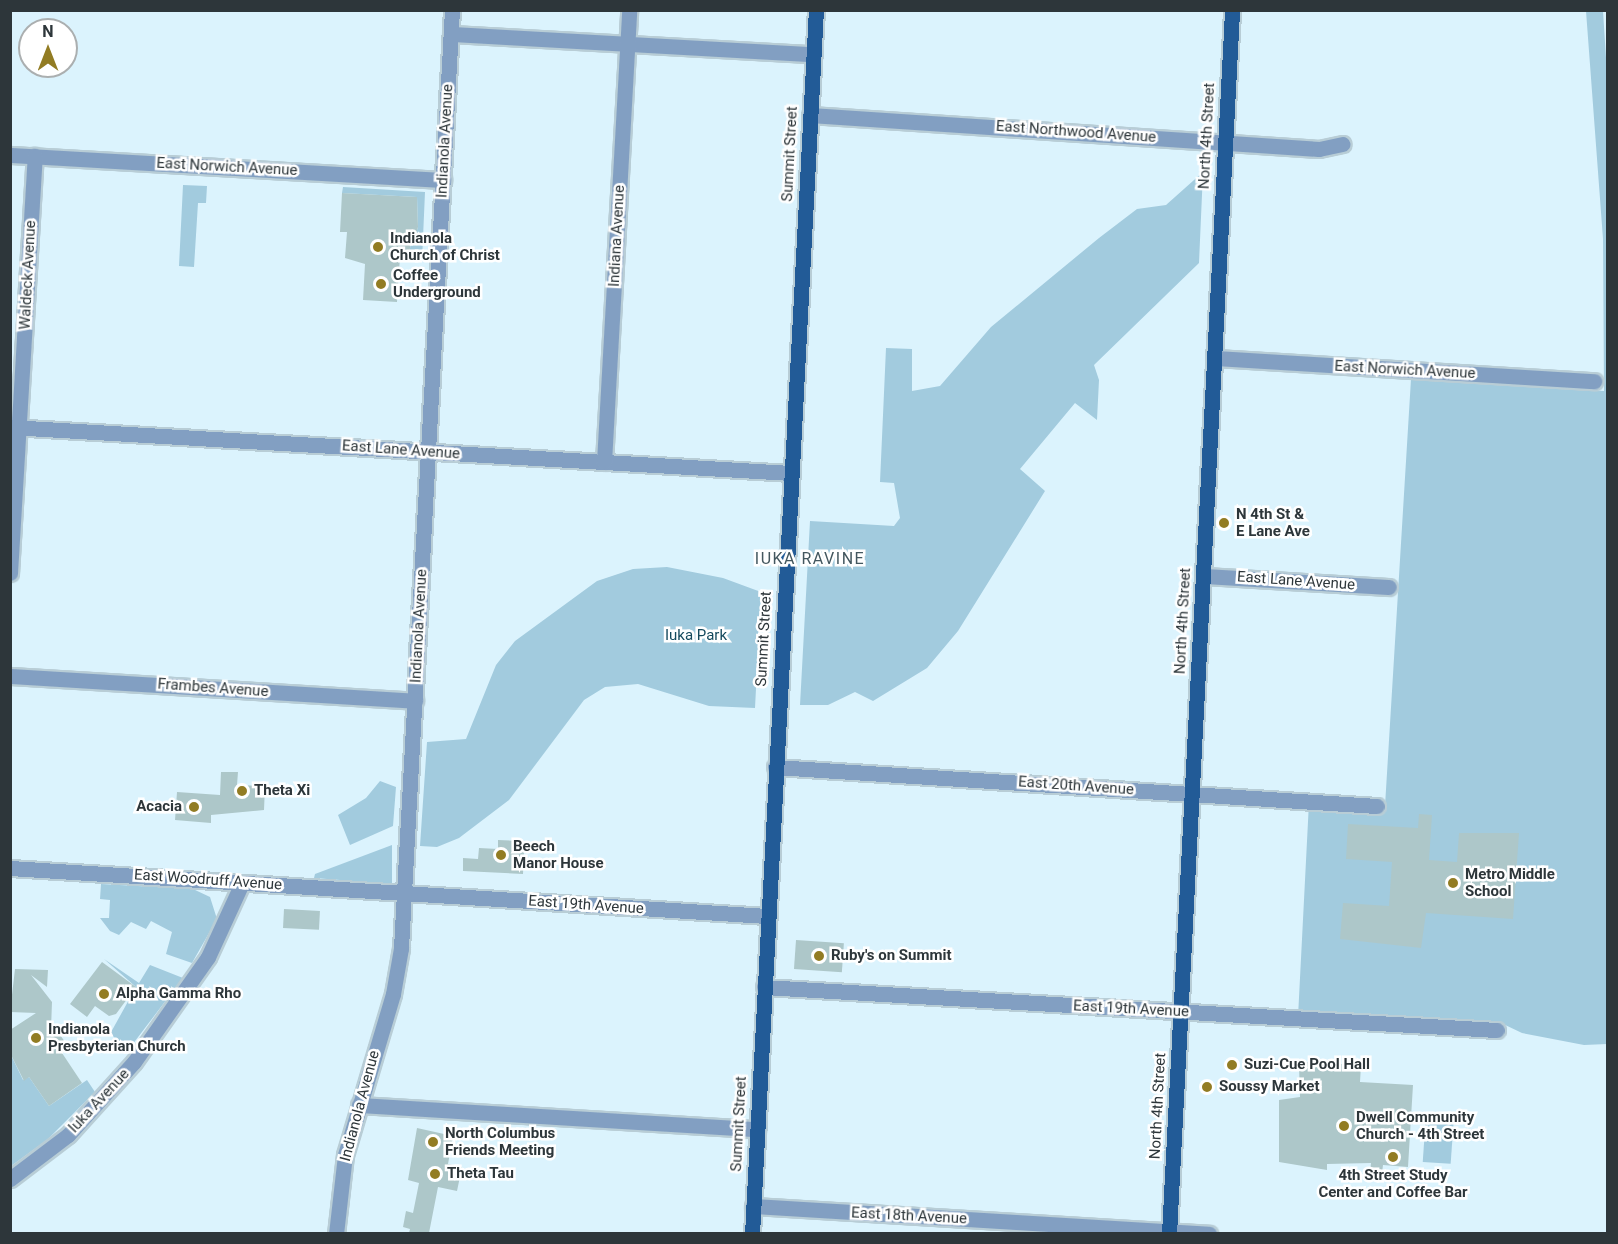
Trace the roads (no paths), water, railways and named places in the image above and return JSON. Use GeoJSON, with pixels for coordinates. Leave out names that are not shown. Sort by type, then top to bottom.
{"type":"FeatureCollection","features":[{"type":"Feature","properties":{"kind":"main road","name":"Summit Street"},"geometry":{"type":"LineString","coordinates":[[752,1233],[816,10]]}},
{"type":"Feature","properties":{"kind":"main road","name":"North 4th Street"},"geometry":{"type":"LineString","coordinates":[[1169,1232],[1232,10]]}},
{"type":"Feature","properties":{"kind":"street","name":"Indianola Avenue"},"geometry":{"type":"LineString","coordinates":[[336,1233],[345,1155],[393,994],[405,893],[452,10]]}},
{"type":"Feature","properties":{"kind":"street","name":"Indiana Avenue"},"geometry":{"type":"LineString","coordinates":[[604,462],[629,10]]}},
{"type":"Feature","properties":{"kind":"street"},"geometry":{"type":"LineString","coordinates":[[451,34],[813,54]]}},
{"type":"Feature","properties":{"kind":"street","name":"East Northwood Avenue"},"geometry":{"type":"LineString","coordinates":[[810,115],[1318,149],[1342,144]]}},
{"type":"Feature","properties":{"kind":"street","name":"East Norwich Avenue"},"geometry":{"type":"LineString","coordinates":[[10,154],[443,180]]}},
{"type":"Feature","properties":{"kind":"street","name":"Waldeck Avenue"},"geometry":{"type":"LineString","coordinates":[[10,573],[15,428],[35,156]]}},
{"type":"Feature","properties":{"kind":"street","name":"East Norwich Avenue"},"geometry":{"type":"LineString","coordinates":[[1215,358],[1594,381]]}},
{"type":"Feature","properties":{"kind":"street","name":"East Lane Avenue"},"geometry":{"type":"LineString","coordinates":[[15,428],[791,473]]}},
{"type":"Feature","properties":{"kind":"street","name":"East Lane Avenue"},"geometry":{"type":"LineString","coordinates":[[1203,576],[1389,587]]}},
{"type":"Feature","properties":{"kind":"street","name":"Frambes Avenue"},"geometry":{"type":"LineString","coordinates":[[10,676],[415,701]]}},
{"type":"Feature","properties":{"kind":"street","name":"East 20th Avenue"},"geometry":{"type":"LineString","coordinates":[[775,767],[1377,806]]}},
{"type":"Feature","properties":{"kind":"street","name":"East Woodruff Avenue"},"geometry":{"type":"LineString","coordinates":[[10,868],[405,893]]}},
{"type":"Feature","properties":{"kind":"street","name":"Iuka Avenue"},"geometry":{"type":"LineString","coordinates":[[10,1179],[68,1135],[134,1062],[208,957],[242,883]]}},
{"type":"Feature","properties":{"kind":"street","name":"East 19th Avenue"},"geometry":{"type":"LineString","coordinates":[[405,893],[767,916]]}},
{"type":"Feature","properties":{"kind":"street","name":"East 19th Avenue"},"geometry":{"type":"LineString","coordinates":[[764,987],[1497,1030]]}},
{"type":"Feature","properties":{"kind":"street"},"geometry":{"type":"LineString","coordinates":[[359,1105],[757,1129]]}},
{"type":"Feature","properties":{"kind":"street","name":"East 18th Avenue"},"geometry":{"type":"LineString","coordinates":[[753,1206],[1209,1233]]}},
{"type":"Feature","properties":{"kind":"place","name":"Indianola Church of Christ"},"geometry":{"type":"Point","coordinates":[378,247]}},
{"type":"Feature","properties":{"kind":"place","name":"Coffee Underground"},"geometry":{"type":"Point","coordinates":[381,284]}},
{"type":"Feature","properties":{"kind":"place","name":"N 4th St & E Lane Ave"},"geometry":{"type":"Point","coordinates":[1224,523]}},
{"type":"Feature","properties":{"kind":"place","name":"Theta Xi"},"geometry":{"type":"Point","coordinates":[242,791]}},
{"type":"Feature","properties":{"kind":"place","name":"Acacia"},"geometry":{"type":"Point","coordinates":[194,807]}},
{"type":"Feature","properties":{"kind":"place","name":"Beech Manor House"},"geometry":{"type":"Point","coordinates":[501,855]}},
{"type":"Feature","properties":{"kind":"place","name":"Metro Middle School"},"geometry":{"type":"Point","coordinates":[1453,883]}},
{"type":"Feature","properties":{"kind":"place","name":"Ruby's on Summit"},"geometry":{"type":"Point","coordinates":[819,956]}},
{"type":"Feature","properties":{"kind":"place","name":"Alpha Gamma Rho"},"geometry":{"type":"Point","coordinates":[104,994]}},
{"type":"Feature","properties":{"kind":"place","name":"Indianola Presbyterian Church"},"geometry":{"type":"Point","coordinates":[36,1038]}},
{"type":"Feature","properties":{"kind":"place","name":"Suzi-Cue Pool Hall"},"geometry":{"type":"Point","coordinates":[1232,1065]}},
{"type":"Feature","properties":{"kind":"place","name":"Soussy Market"},"geometry":{"type":"Point","coordinates":[1207,1087]}},
{"type":"Feature","properties":{"kind":"place","name":"Dwell Community Church - 4th Street"},"geometry":{"type":"Point","coordinates":[1344,1126]}},
{"type":"Feature","properties":{"kind":"place","name":"North Columbus Friends Meeting"},"geometry":{"type":"Point","coordinates":[433,1142]}},
{"type":"Feature","properties":{"kind":"place","name":"4th Street Study Center and Coffee Bar"},"geometry":{"type":"Point","coordinates":[1393,1157]}},
{"type":"Feature","properties":{"kind":"place","name":"Theta Tau"},"geometry":{"type":"Point","coordinates":[435,1174]}},
{"type":"Feature","properties":{"kind":"district","name":"IUKA RAVINE"},"geometry":{"type":"Point","coordinates":[810,559]}},
{"type":"Feature","properties":{"kind":"park label","name":"Iuka Park"},"geometry":{"type":"Point","coordinates":[696,636]}}]}
